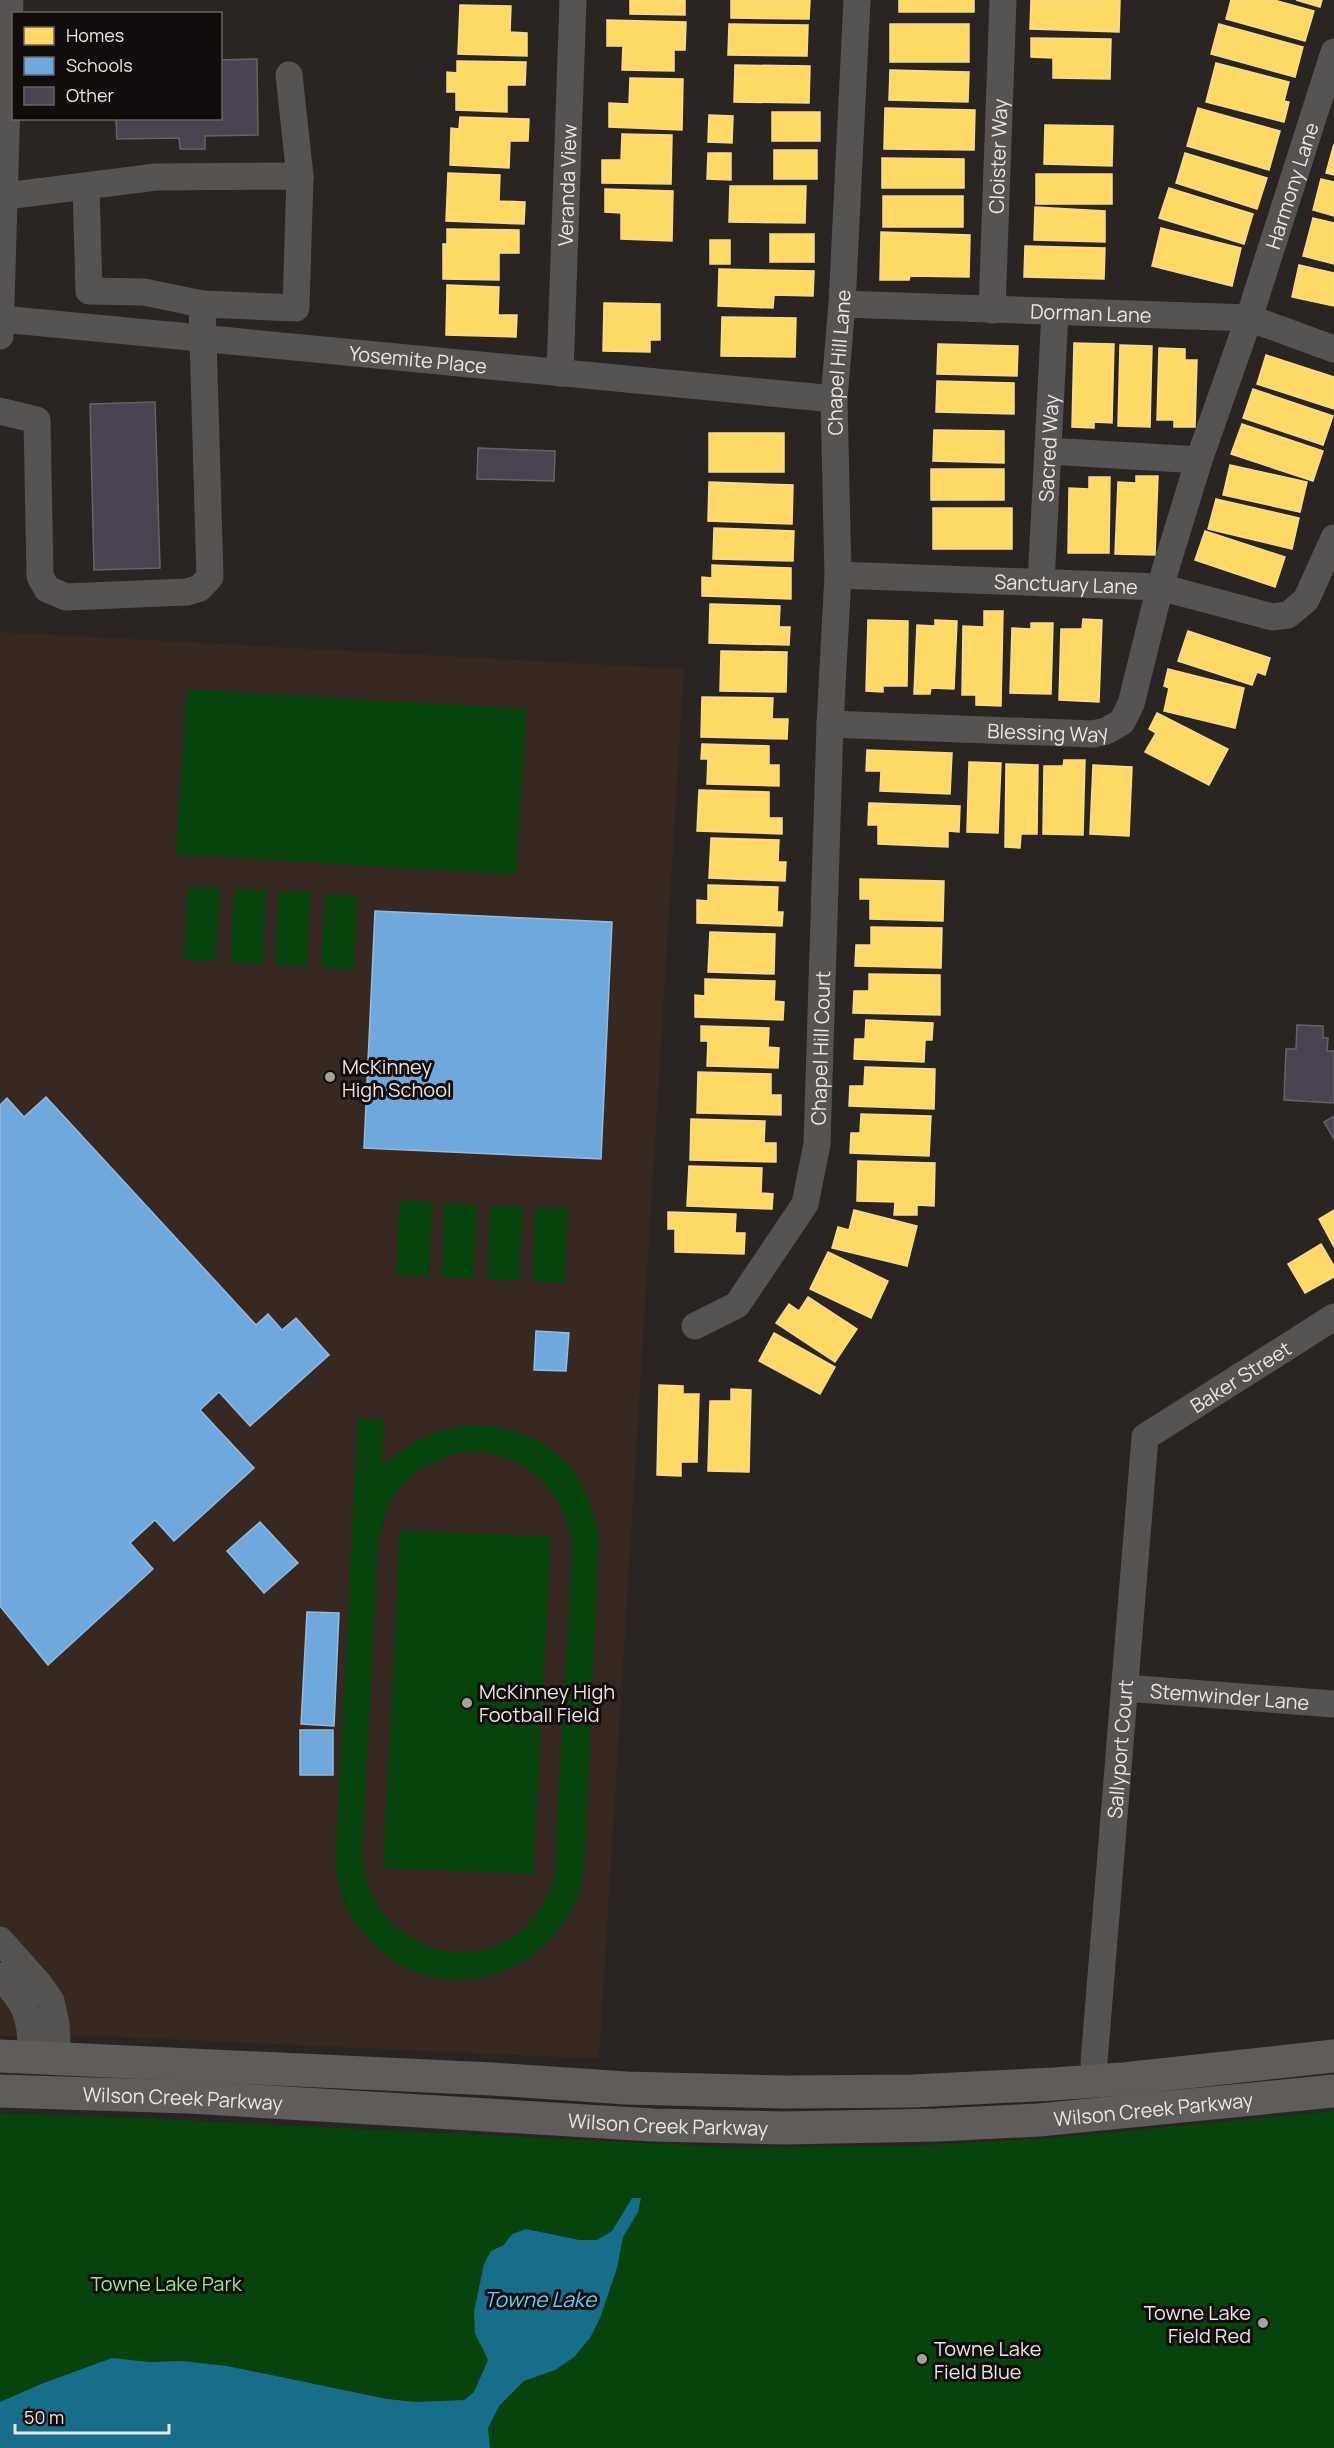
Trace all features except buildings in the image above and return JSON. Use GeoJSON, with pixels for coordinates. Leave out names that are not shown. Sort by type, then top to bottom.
{"type":"FeatureCollection","features":[{"type":"Feature","properties":{"kind":"main road","name":"Wilson Creek Parkway"},"geometry":{"type":"LineString","coordinates":[[0,2056],[626,2088],[786,2092],[983,2088],[1158,2075],[1334,2056]]}},
{"type":"Feature","properties":{"kind":"main road"},"geometry":{"type":"LineString","coordinates":[[1158,2075],[1162,2109]]}},
{"type":"Feature","properties":{"kind":"main road","name":"Wilson Creek Parkway"},"geometry":{"type":"LineString","coordinates":[[0,2091],[189,2097],[653,2125],[773,2128],[937,2126],[1058,2119],[1334,2091]]}},
{"type":"Feature","properties":{"kind":"street"},"geometry":{"type":"LineString","coordinates":[[1,328],[10,0]]}},
{"type":"Feature","properties":{"kind":"street","name":"Veranda View"},"geometry":{"type":"LineString","coordinates":[[560,373],[573,0]]}},
{"type":"Feature","properties":{"kind":"street","name":"Chapel Hill Lane"},"geometry":{"type":"LineString","coordinates":[[830,724],[838,575],[834,399],[842,304],[857,0]]}},
{"type":"Feature","properties":{"kind":"street","name":"Cloister Way"},"geometry":{"type":"LineString","coordinates":[[992,310],[1003,0]]}},
{"type":"Feature","properties":{"kind":"street","name":"Harmony Lane"},"geometry":{"type":"LineString","coordinates":[[1199,460],[1249,318],[1334,52]]}},
{"type":"Feature","properties":{"kind":"street"},"geometry":{"type":"LineString","coordinates":[[86,187],[89,291],[144,292],[202,304],[296,308],[300,176],[289,75]]}},
{"type":"Feature","properties":{"kind":"street"},"geometry":{"type":"LineString","coordinates":[[4,182],[86,187],[156,177],[300,176]]}},
{"type":"Feature","properties":{"kind":"street"},"geometry":{"type":"LineString","coordinates":[[0,411],[37,420],[40,576],[47,589],[66,597],[187,592],[200,588],[210,576],[202,304]]}},
{"type":"Feature","properties":{"kind":"street","name":"Dorman Lane"},"geometry":{"type":"LineString","coordinates":[[842,304],[1249,318],[1334,349]]}},
{"type":"Feature","properties":{"kind":"street","name":"Sacred Way"},"geometry":{"type":"LineString","coordinates":[[1041,583],[1055,312]]}},
{"type":"Feature","properties":{"kind":"street","name":"Yosemite Place"},"geometry":{"type":"LineString","coordinates":[[1,328],[202,339],[834,399]]}},
{"type":"Feature","properties":{"kind":"street"},"geometry":{"type":"LineString","coordinates":[[1048,451],[1199,460]]}},
{"type":"Feature","properties":{"kind":"street","name":"Blessing Way"},"geometry":{"type":"LineString","coordinates":[[830,724],[1093,734],[1106,731],[1122,722],[1131,704],[1160,587],[1199,460]]}},
{"type":"Feature","properties":{"kind":"street","name":"Sanctuary Lane"},"geometry":{"type":"LineString","coordinates":[[838,575],[1160,587],[1272,617],[1288,615],[1306,600],[1334,538]]}},
{"type":"Feature","properties":{"kind":"street","name":"Chapel Hill Court"},"geometry":{"type":"LineString","coordinates":[[696,1326],[737,1305],[806,1204],[817,1144],[830,724]]}},
{"type":"Feature","properties":{"kind":"street","name":"Baker Street"},"geometry":{"type":"LineString","coordinates":[[1145,1437],[1334,1317]]}},
{"type":"Feature","properties":{"kind":"street","name":"Sallyport Court"},"geometry":{"type":"LineString","coordinates":[[1094,2062],[1145,1437]]}},
{"type":"Feature","properties":{"kind":"street","name":"Stemwinder Lane"},"geometry":{"type":"LineString","coordinates":[[1125,1688],[1334,1704]]}},
{"type":"Feature","properties":{"kind":"street"},"geometry":{"type":"LineString","coordinates":[[0,1940],[51,2001],[57,2044],[49,2057],[31,2044],[30,2023],[26,2008],[0,1976]]}},
{"type":"Feature","properties":{"kind":"shaded area","name":"McKinney High School"},"geometry":{"type":"Polygon","coordinates":[[[0,632],[684,669],[599,2059],[119,2037],[0,2036],[0,632]]]}},
{"type":"Feature","properties":{"kind":"green space"},"geometry":{"type":"Polygon","coordinates":[[[187,689],[526,709],[516,875],[176,854],[187,689]]]}},
{"type":"Feature","properties":{"kind":"green space"},"geometry":{"type":"Polygon","coordinates":[[[187,886],[220,888],[216,961],[184,960],[187,886]]]}},
{"type":"Feature","properties":{"kind":"green space"},"geometry":{"type":"Polygon","coordinates":[[[234,889],[266,890],[263,964],[230,963],[234,889]]]}},
{"type":"Feature","properties":{"kind":"green space"},"geometry":{"type":"Polygon","coordinates":[[[278,891],[310,892],[307,966],[275,965],[278,891]]]}},
{"type":"Feature","properties":{"kind":"green space"},"geometry":{"type":"Polygon","coordinates":[[[325,894],[357,896],[354,970],[321,968],[325,894]]]}},
{"type":"Feature","properties":{"kind":"green space"},"geometry":{"type":"Polygon","coordinates":[[[400,1200],[432,1202],[429,1276],[396,1274],[400,1200]]]}},
{"type":"Feature","properties":{"kind":"green space"},"geometry":{"type":"Polygon","coordinates":[[[444,1203],[477,1205],[473,1279],[441,1277],[444,1203]]]}},
{"type":"Feature","properties":{"kind":"green space"},"geometry":{"type":"Polygon","coordinates":[[[490,1205],[523,1207],[519,1281],[487,1279],[490,1205]]]}},
{"type":"Feature","properties":{"kind":"green space"},"geometry":{"type":"Polygon","coordinates":[[[535,1207],[568,1209],[564,1283],[532,1281],[535,1207]]]}},
{"type":"Feature","properties":{"kind":"green space"},"geometry":{"type":"Polygon","coordinates":[[[358,1418],[384,1419],[382,1467],[404,1449],[428,1435],[454,1428],[481,1426],[508,1429],[533,1438],[556,1454],[576,1475],[593,1512],[599,1535],[582,1878],[575,1902],[560,1928],[540,1949],[517,1964],[491,1975],[464,1979],[437,1978],[410,1969],[384,1954],[368,1939],[349,1912],[341,1892],[336,1855],[358,1418]],[[479,1451],[459,1454],[440,1459],[424,1467],[398,1491],[389,1506],[382,1524],[378,1545],[362,1852],[367,1883],[381,1909],[400,1930],[424,1945],[451,1952],[479,1951],[506,1941],[531,1921],[554,1881],[572,1546],[562,1510],[554,1495],[530,1470],[498,1455],[479,1451]]]}},
{"type":"Feature","properties":{"kind":"green space","name":"McKinney High Football Field"},"geometry":{"type":"Polygon","coordinates":[[[400,1530],[551,1537],[533,1874],[383,1868],[400,1530]]]}},
{"type":"Feature","properties":{"kind":"green space","name":"Towne Lake Park"},"geometry":{"type":"Polygon","coordinates":[[[1334,2111],[1334,2448],[0,2448],[0,2113],[725,2147],[912,2146],[1052,2138],[1334,2111]]]}},
{"type":"Feature","properties":{"kind":"water","name":"Towne Lake"},"geometry":{"type":"Polygon","coordinates":[[[632,2198],[641,2198],[638,2212],[623,2237],[617,2268],[600,2318],[590,2338],[574,2357],[555,2370],[524,2381],[499,2406],[488,2428],[490,2448],[0,2448],[0,2402],[112,2358],[227,2366],[387,2399],[416,2402],[464,2400],[474,2392],[488,2360],[475,2333],[474,2312],[484,2264],[491,2251],[504,2245],[512,2234],[526,2229],[579,2240],[597,2240],[612,2231],[632,2198]]]}},
{"type":"Feature","properties":{"kind":"place","name":"McKinney High School"},"geometry":{"type":"Point","coordinates":[330,1077]}},
{"type":"Feature","properties":{"kind":"place","name":"McKinney High Football Field"},"geometry":{"type":"Point","coordinates":[467,1703]}},
{"type":"Feature","properties":{"kind":"place","name":"Towne Lake Field Red"},"geometry":{"type":"Point","coordinates":[1263,2323]}},
{"type":"Feature","properties":{"kind":"place","name":"Towne Lake Field Blue"},"geometry":{"type":"Point","coordinates":[922,2359]}}]}
